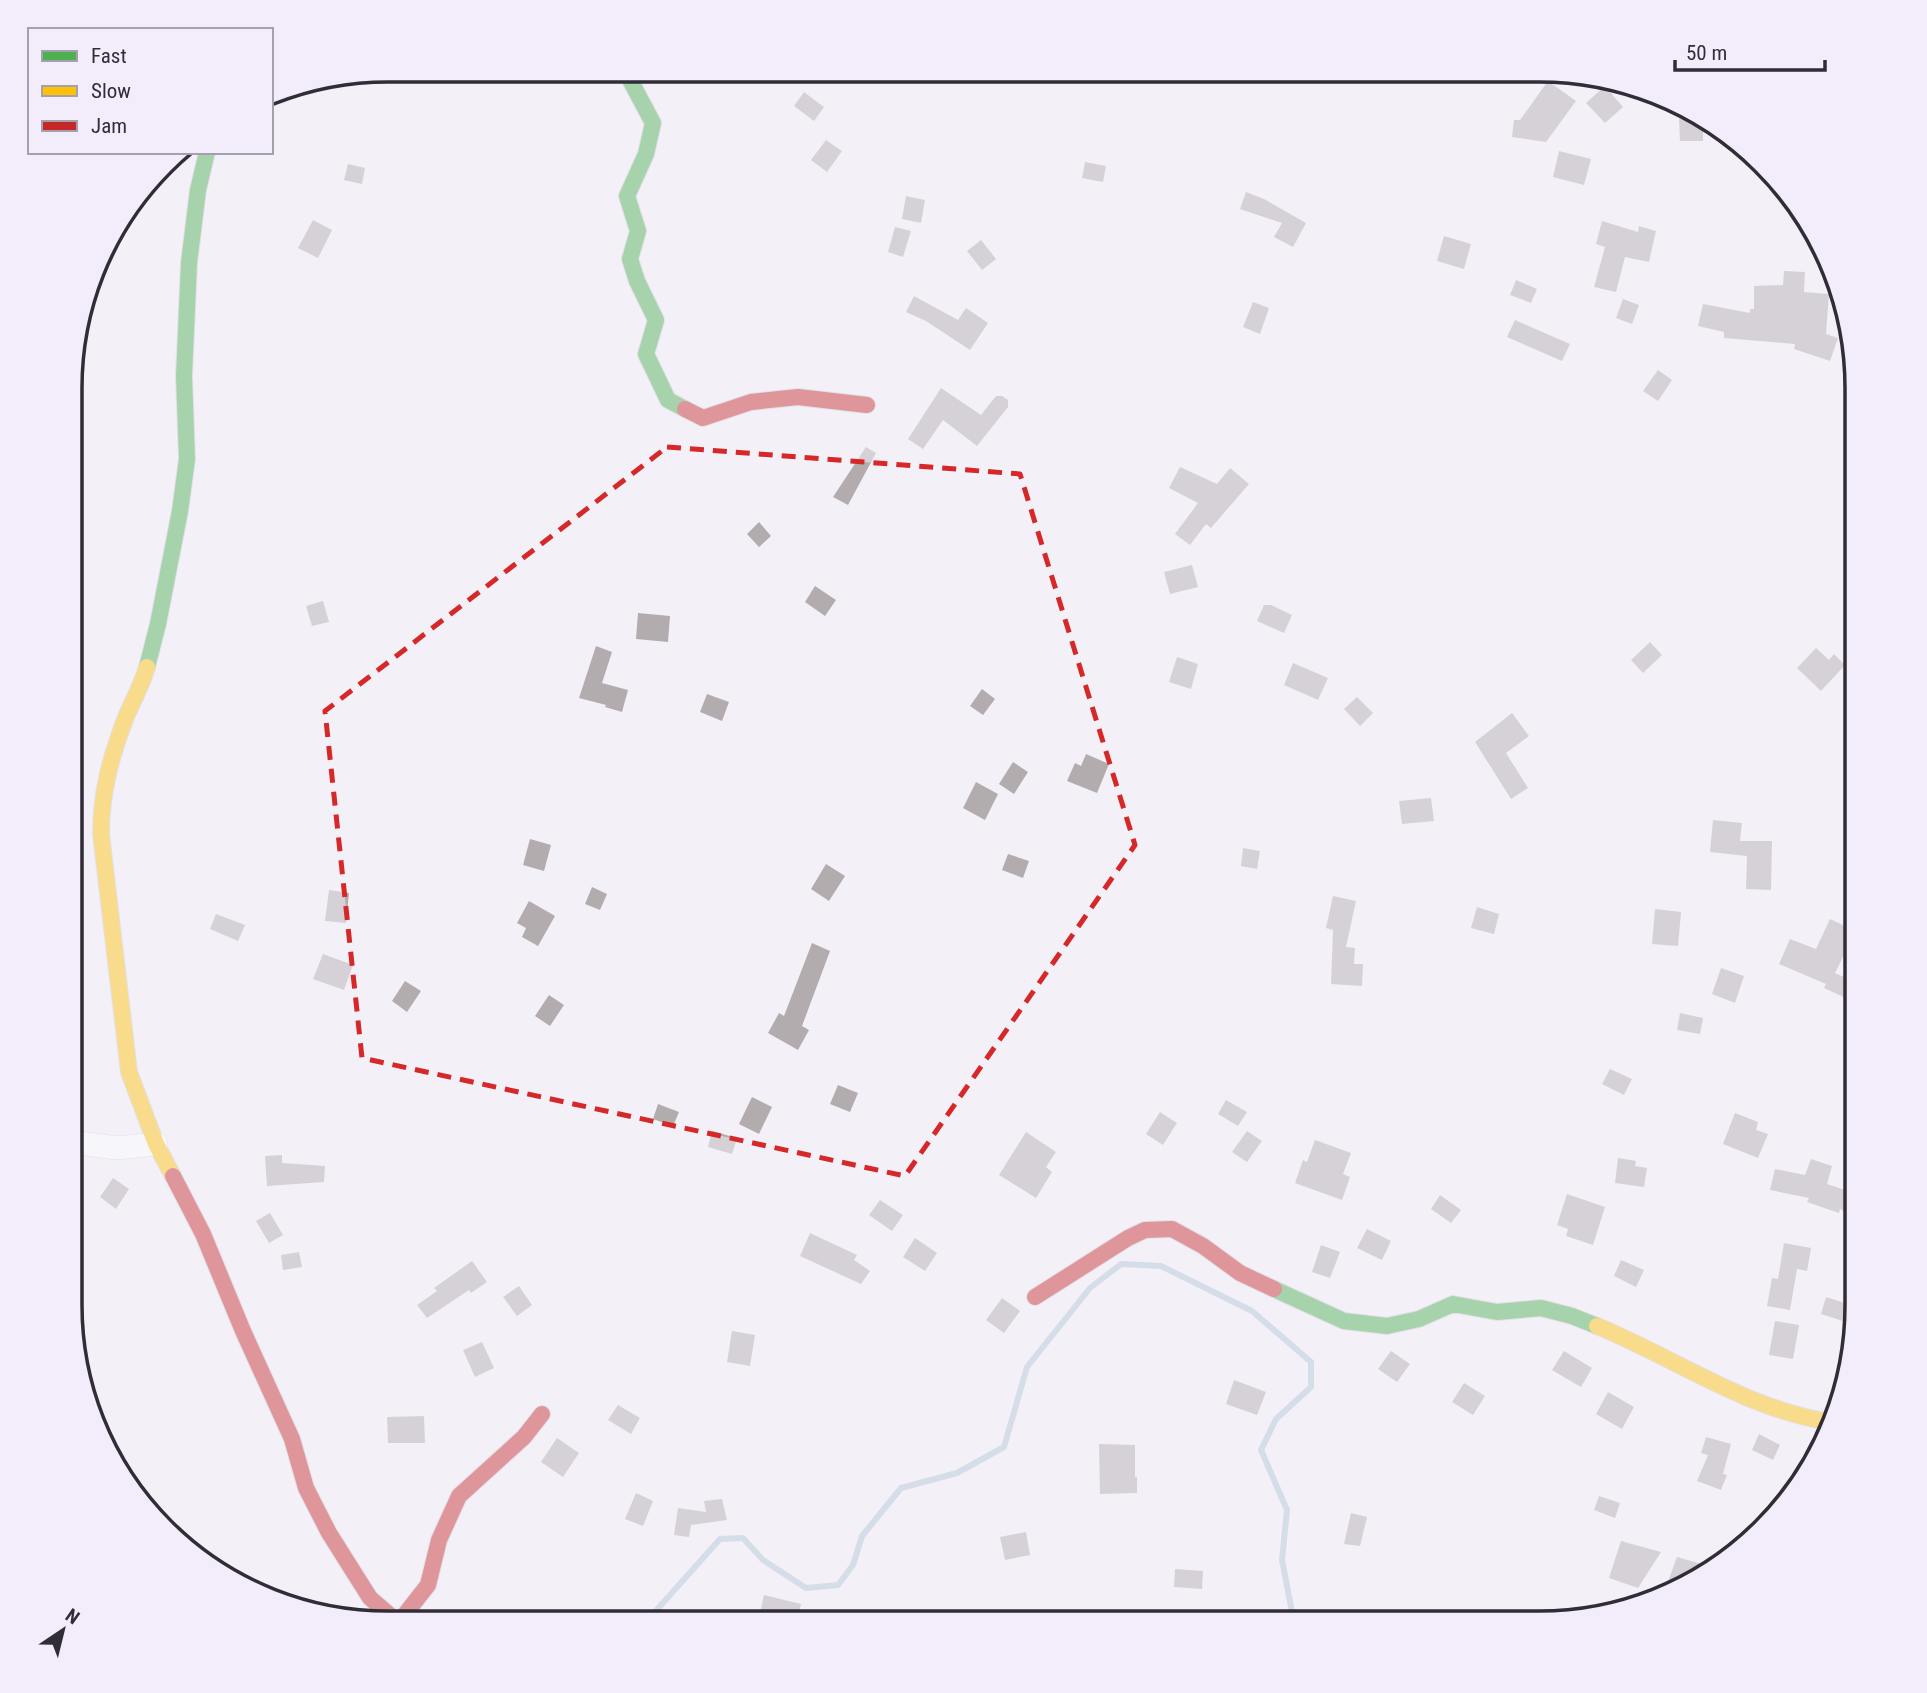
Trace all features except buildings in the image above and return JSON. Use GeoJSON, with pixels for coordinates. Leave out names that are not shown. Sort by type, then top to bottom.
{"type":"FeatureCollection","features":[{"type":"Feature","properties":{"kind":"street"},"geometry":{"type":"LineString","coordinates":[[631,82],[653,123],[646,154],[627,196],[638,231],[630,259],[637,281],[656,320],[646,354],[668,400],[703,418],[751,402],[798,397],[867,405]]}},
{"type":"Feature","properties":{"kind":"street"},"geometry":{"type":"LineString","coordinates":[[207,154],[198,190],[189,263],[184,376],[187,459],[180,511],[158,624],[146,667],[107,775],[101,803],[101,835],[129,1072],[156,1144],[203,1234],[292,1439],[306,1488],[329,1533],[370,1598],[385,1611]]}},
{"type":"Feature","properties":{"kind":"street"},"geometry":{"type":"LineString","coordinates":[[82,1143],[117,1148],[156,1144]]}},
{"type":"Feature","properties":{"kind":"street"},"geometry":{"type":"LineString","coordinates":[[1035,1297],[1128,1238],[1145,1230],[1172,1229],[1203,1246],[1240,1273],[1344,1321],[1387,1326],[1419,1319],[1453,1304],[1497,1312],[1542,1308],[1572,1316],[1624,1337],[1721,1387],[1804,1418],[1822,1421]]}},
{"type":"Feature","properties":{"kind":"street"},"geometry":{"type":"LineString","coordinates":[[409,1611],[428,1585],[439,1540],[459,1496],[524,1437],[542,1413]]}},
{"type":"Feature","properties":{"kind":"highlighted area"},"geometry":{"type":"Polygon","coordinates":[[[667,447],[1020,474],[1135,845],[905,1176],[362,1058],[325,711],[667,447]]]}},
{"type":"Feature","properties":{"kind":"waterway"},"geometry":{"type":"LineString","coordinates":[[656,1611],[720,1539],[743,1538],[763,1560],[806,1588],[838,1585],[853,1565],[862,1536],[901,1488],[957,1473],[1004,1447],[1027,1367],[1090,1288],[1121,1264],[1161,1266],[1252,1311],[1311,1362],[1311,1387],[1276,1419],[1261,1450],[1287,1510],[1282,1560],[1292,1611]]}},
{"type":"Feature","properties":{"kind":"traffic: fast"},"geometry":{"type":"LineString","coordinates":[[631,82],[653,123],[646,154],[627,196],[638,231],[630,259],[637,281],[656,320],[646,354],[668,400],[685,409]]}},
{"type":"Feature","properties":{"kind":"traffic: fast"},"geometry":{"type":"LineString","coordinates":[[147,667],[180,511],[187,459],[184,376],[189,263],[198,190],[207,154]]}},
{"type":"Feature","properties":{"kind":"traffic: fast"},"geometry":{"type":"LineString","coordinates":[[1274,1289],[1344,1321],[1387,1326],[1419,1319],[1453,1304],[1497,1312],[1541,1308],[1597,1326]]}},
{"type":"Feature","properties":{"kind":"traffic: slow"},"geometry":{"type":"LineString","coordinates":[[147,667],[111,760],[103,803],[101,834],[129,1072],[156,1144],[173,1176]]}},
{"type":"Feature","properties":{"kind":"traffic: slow"},"geometry":{"type":"LineString","coordinates":[[1597,1326],[1740,1394],[1769,1406],[1822,1420]]}},
{"type":"Feature","properties":{"kind":"traffic: jam"},"geometry":{"type":"LineString","coordinates":[[685,409],[703,418],[751,402],[798,397],[867,405]]}},
{"type":"Feature","properties":{"kind":"traffic: jam"},"geometry":{"type":"LineString","coordinates":[[173,1176],[203,1234],[292,1439],[306,1488],[329,1533],[370,1598],[385,1611]]}},
{"type":"Feature","properties":{"kind":"traffic: jam"},"geometry":{"type":"LineString","coordinates":[[1035,1297],[1128,1238],[1145,1230],[1172,1229],[1203,1246],[1240,1273],[1274,1289]]}},
{"type":"Feature","properties":{"kind":"traffic: jam"},"geometry":{"type":"LineString","coordinates":[[408,1611],[428,1585],[439,1540],[459,1496],[524,1437],[542,1414]]}}]}
